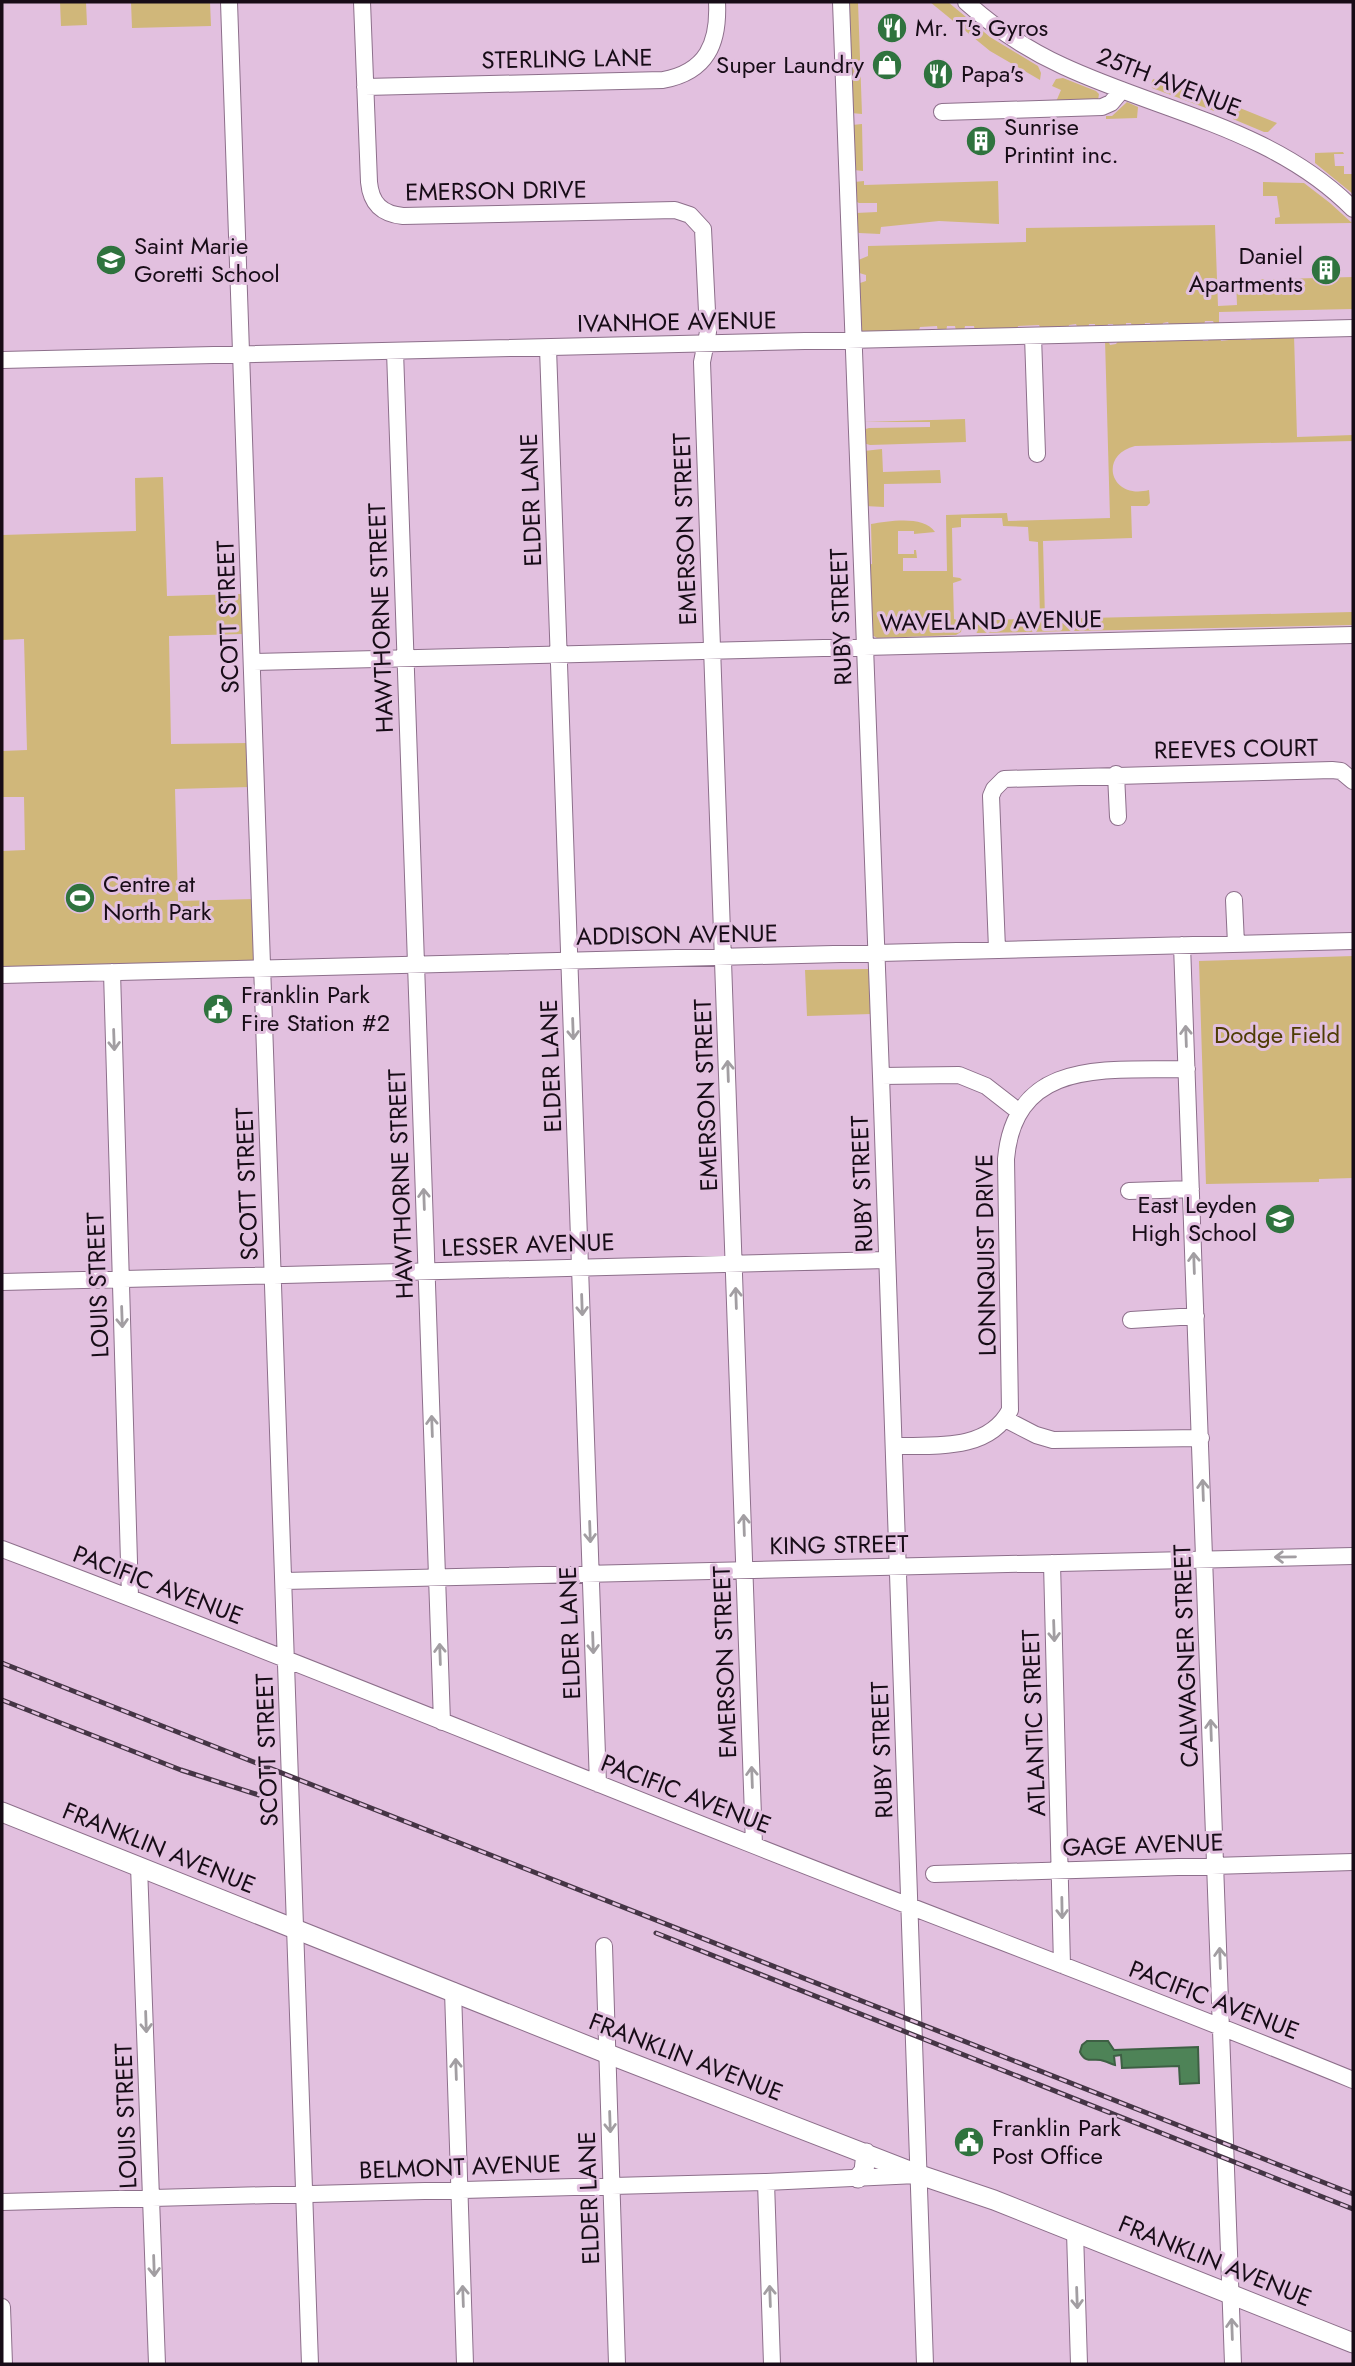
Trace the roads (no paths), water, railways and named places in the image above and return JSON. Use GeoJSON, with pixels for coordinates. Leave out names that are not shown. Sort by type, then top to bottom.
{"type":"FeatureCollection","features":[{"type":"Feature","properties":{"kind":"main road","name":"FRANKLIN AVENUE"},"geometry":{"type":"LineString","coordinates":[[2,1812],[608,2053],[920,2175],[994,2200],[1353,2343]]}},
{"type":"Feature","properties":{"kind":"main road"},"geometry":{"type":"LineString","coordinates":[[858,2178],[864,2171],[866,2153]]}},
{"type":"Feature","properties":{"kind":"street","name":"SCOTT STREET"},"geometry":{"type":"LineString","coordinates":[[229,2],[310,2364]]}},
{"type":"Feature","properties":{"kind":"street","name":"EMERSON DRIVE"},"geometry":{"type":"LineString","coordinates":[[362,2],[370,191],[380,210],[388,215],[403,216],[675,210],[690,215],[703,229],[708,332],[705,344]]}},
{"type":"Feature","properties":{"kind":"street","name":"STERLING LANE"},"geometry":{"type":"LineString","coordinates":[[365,87],[676,78],[708,54],[718,23],[717,2]]}},
{"type":"Feature","properties":{"kind":"street","name":"RUBY STREET"},"geometry":{"type":"LineString","coordinates":[[841,2],[877,953],[925,2364]]}},
{"type":"Feature","properties":{"kind":"street","name":"25TH AVENUE"},"geometry":{"type":"LineString","coordinates":[[965,2],[992,24],[1036,52],[1122,90],[1254,140],[1317,178],[1353,209]]}},
{"type":"Feature","properties":{"kind":"street"},"geometry":{"type":"LineString","coordinates":[[942,113],[1102,107],[1111,103],[1122,90]]}},
{"type":"Feature","properties":{"kind":"street","name":"IVANHOE AVENUE"},"geometry":{"type":"LineString","coordinates":[[2,360],[1353,328]]}},
{"type":"Feature","properties":{"kind":"street"},"geometry":{"type":"LineString","coordinates":[[1033,336],[1037,454]]}},
{"type":"Feature","properties":{"kind":"street","name":"EMERSON STREET"},"geometry":{"type":"LineString","coordinates":[[705,344],[702,362],[725,957],[754,1845]]}},
{"type":"Feature","properties":{"kind":"street","name":"ELDER LANE"},"geometry":{"type":"LineString","coordinates":[[548,348],[598,1784]]}},
{"type":"Feature","properties":{"kind":"street","name":"HAWTHORNE STREET"},"geometry":{"type":"LineString","coordinates":[[395,351],[442,1722]]}},
{"type":"Feature","properties":{"kind":"street","name":"WAVELAND AVENUE"},"geometry":{"type":"LineString","coordinates":[[252,662],[1353,635]]}},
{"type":"Feature","properties":{"kind":"street","name":"REEVES COURT"},"geometry":{"type":"LineString","coordinates":[[997,949],[992,796],[994,789],[1004,779],[1332,770],[1341,771],[1353,781]]}},
{"type":"Feature","properties":{"kind":"street"},"geometry":{"type":"LineString","coordinates":[[1116,774],[1118,817]]}},
{"type":"Feature","properties":{"kind":"street"},"geometry":{"type":"LineString","coordinates":[[1234,901],[1236,944]]}},
{"type":"Feature","properties":{"kind":"street","name":"ADDISON AVENUE"},"geometry":{"type":"LineString","coordinates":[[2,975],[1353,941]]}},
{"type":"Feature","properties":{"kind":"street","name":"CALWAGNER STREET"},"geometry":{"type":"LineString","coordinates":[[1182,945],[1202,1438],[1233,2364]]}},
{"type":"Feature","properties":{"kind":"street","name":"LOUIS STREET"},"geometry":{"type":"LineString","coordinates":[[112,972],[130,1597]]}},
{"type":"Feature","properties":{"kind":"street","name":"LONNQUIST DRIVE"},"geometry":{"type":"LineString","coordinates":[[1005,1419],[1010,1410],[1011,1398],[1006,1158],[1007,1143],[1018,1111],[1049,1084],[1083,1072],[1187,1069]]}},
{"type":"Feature","properties":{"kind":"street"},"geometry":{"type":"LineString","coordinates":[[881,1076],[959,1075],[986,1086],[1018,1111]]}},
{"type":"Feature","properties":{"kind":"street"},"geometry":{"type":"LineString","coordinates":[[1129,1191],[1191,1189]]}},
{"type":"Feature","properties":{"kind":"street","name":"LESSER AVENUE"},"geometry":{"type":"LineString","coordinates":[[2,1282],[887,1260]]}},
{"type":"Feature","properties":{"kind":"street"},"geometry":{"type":"LineString","coordinates":[[1131,1320],[1196,1316]]}},
{"type":"Feature","properties":{"kind":"street"},"geometry":{"type":"LineString","coordinates":[[894,1446],[968,1442],[981,1437],[1005,1419],[1036,1435],[1053,1440],[1202,1438]]}},
{"type":"Feature","properties":{"kind":"street","name":"PACIFIC AVENUE"},"geometry":{"type":"LineString","coordinates":[[2,1549],[1222,2026],[1353,2080]]}},
{"type":"Feature","properties":{"kind":"street","name":"KING STREET"},"geometry":{"type":"LineString","coordinates":[[284,1581],[1353,1556]]}},
{"type":"Feature","properties":{"kind":"street","name":"ATLANTIC STREET"},"geometry":{"type":"LineString","coordinates":[[1052,1563],[1062,1965]]}},
{"type":"Feature","properties":{"kind":"street","name":"GAGE AVENUE"},"geometry":{"type":"LineString","coordinates":[[934,1874],[1353,1862]]}},
{"type":"Feature","properties":{"kind":"street","name":"LOUIS STREET"},"geometry":{"type":"LineString","coordinates":[[139,1866],[157,2364]]}},
{"type":"Feature","properties":{"kind":"street","name":"ELDER LANE"},"geometry":{"type":"LineString","coordinates":[[604,1946],[617,2364]]}},
{"type":"Feature","properties":{"kind":"street"},"geometry":{"type":"LineString","coordinates":[[453,1991],[465,2364]]}},
{"type":"Feature","properties":{"kind":"street","name":"BELMONT AVENUE"},"geometry":{"type":"LineString","coordinates":[[2,2202],[766,2182],[920,2175]]}},
{"type":"Feature","properties":{"kind":"street"},"geometry":{"type":"LineString","coordinates":[[766,2182],[772,2364]]}},
{"type":"Feature","properties":{"kind":"street"},"geometry":{"type":"LineString","coordinates":[[1075,2232],[1079,2364]]}},
{"type":"Feature","properties":{"kind":"street"},"geometry":{"type":"LineString","coordinates":[[2,2307],[4,2364]]}},
{"type":"Feature","properties":{"kind":"railway"},"geometry":{"type":"LineString","coordinates":[[2,1663],[1353,2194]]}},
{"type":"Feature","properties":{"kind":"railway"},"geometry":{"type":"LineString","coordinates":[[2,1700],[181,1770],[265,1797]]}},
{"type":"Feature","properties":{"kind":"railway"},"geometry":{"type":"LineString","coordinates":[[656,1933],[1353,2209]]}},
{"type":"Feature","properties":{"kind":"place","name":"Mr. T's Gyros"},"geometry":{"type":"Point","coordinates":[892,28]}},
{"type":"Feature","properties":{"kind":"place","name":"Super Laundry"},"geometry":{"type":"Point","coordinates":[887,65]}},
{"type":"Feature","properties":{"kind":"place","name":"Papa's"},"geometry":{"type":"Point","coordinates":[938,74]}},
{"type":"Feature","properties":{"kind":"place","name":"Sunrise Printint inc."},"geometry":{"type":"Point","coordinates":[981,141]}},
{"type":"Feature","properties":{"kind":"place","name":"Saint Marie Goretti School"},"geometry":{"type":"Point","coordinates":[111,260]}},
{"type":"Feature","properties":{"kind":"place","name":"Daniel Apartments"},"geometry":{"type":"Point","coordinates":[1326,270]}},
{"type":"Feature","properties":{"kind":"place","name":"Centre at North Park"},"geometry":{"type":"Point","coordinates":[80,898]}},
{"type":"Feature","properties":{"kind":"place","name":"Franklin Park Fire Station #2"},"geometry":{"type":"Point","coordinates":[218,1009]}},
{"type":"Feature","properties":{"kind":"place","name":"East Leyden High School"},"geometry":{"type":"Point","coordinates":[1280,1219]}},
{"type":"Feature","properties":{"kind":"place","name":"Franklin Park Post Office"},"geometry":{"type":"Point","coordinates":[969,2142]}},
{"type":"Feature","properties":{"kind":"park label","name":"Dodge Field"},"geometry":{"type":"Point","coordinates":[1277,1035]}}]}
